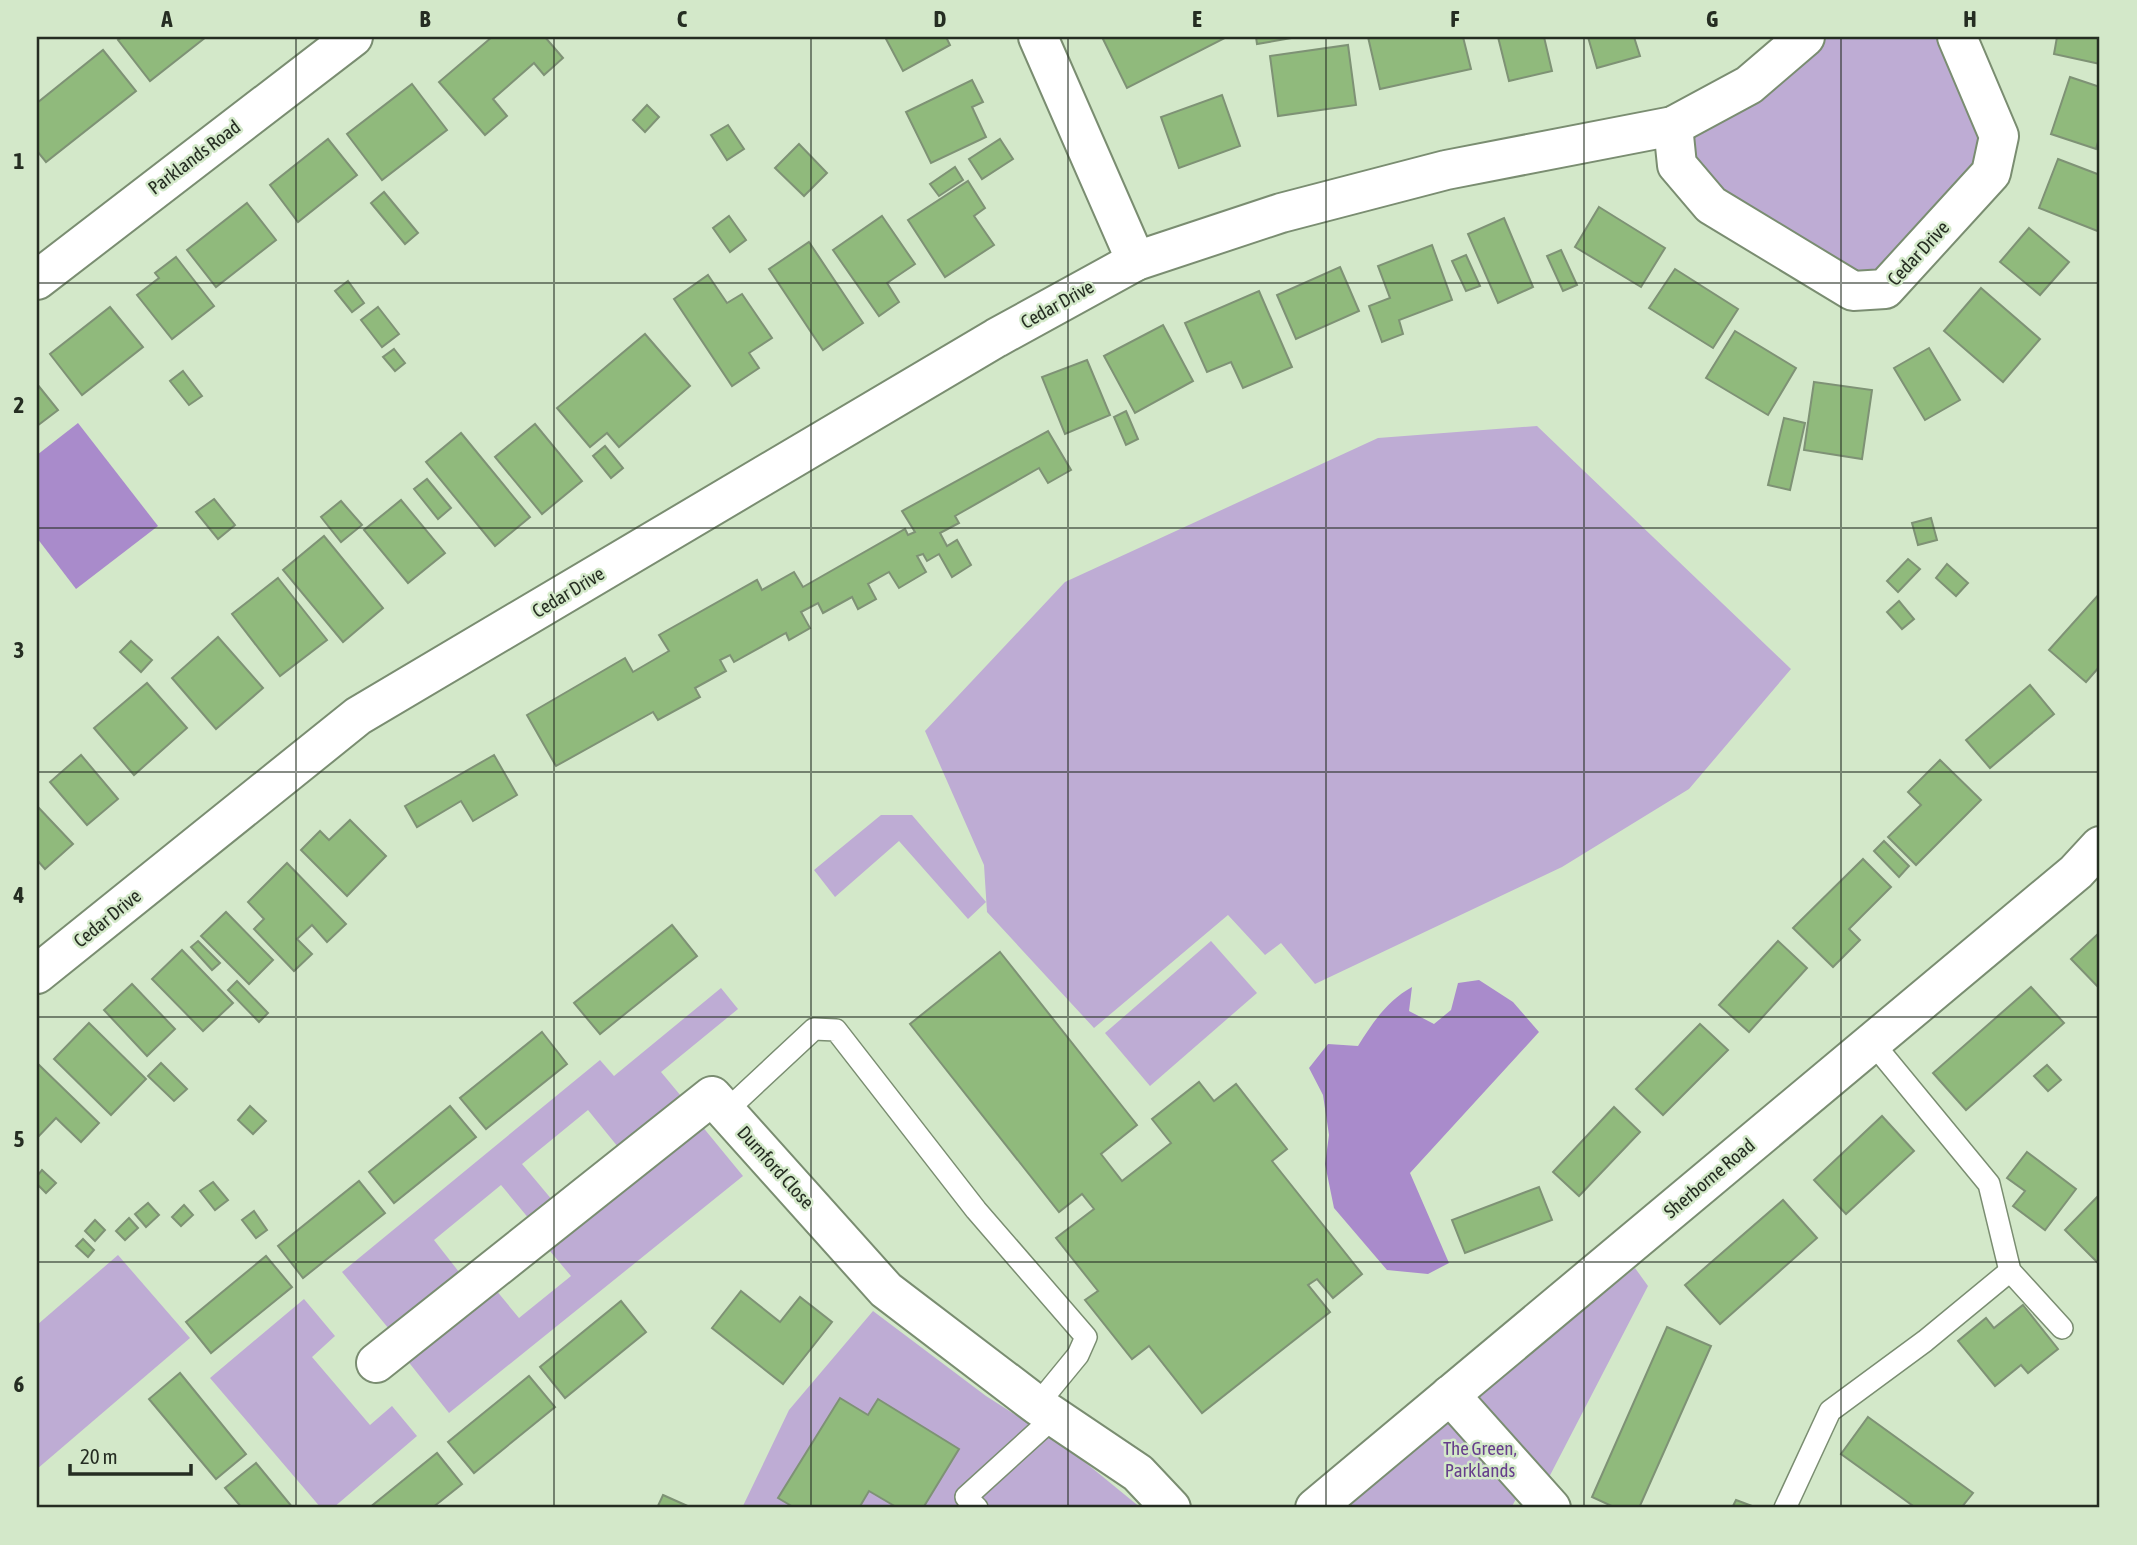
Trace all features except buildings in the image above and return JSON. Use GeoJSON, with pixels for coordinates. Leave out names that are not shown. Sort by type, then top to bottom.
{"type":"FeatureCollection","features":[{"type":"Feature","properties":{"kind":"street","name":"Parklands Road"},"geometry":{"type":"LineString","coordinates":[[37,280],[353,37]]}},
{"type":"Feature","properties":{"kind":"street"},"geometry":{"type":"LineString","coordinates":[[1038,37],[1136,261]]}},
{"type":"Feature","properties":{"kind":"street","name":"Cedar Drive"},"geometry":{"type":"LineString","coordinates":[[37,974],[358,716],[984,345],[1136,261],[1281,213],[1446,170],[1673,126],[1749,85],[1805,37]]}},
{"type":"Feature","properties":{"kind":"street","name":"Cedar Drive"},"geometry":{"type":"LineString","coordinates":[[1673,126],[1677,165],[1711,205],[1853,291],[1885,289],[1991,173],[1999,136],[1957,37]]}},
{"type":"Feature","properties":{"kind":"street","name":"Sherborne Road"},"geometry":{"type":"LineString","coordinates":[[1315,1508],[2076,872],[2100,846]]}},
{"type":"Feature","properties":{"kind":"street","name":"Durnford Close"},"geometry":{"type":"LineString","coordinates":[[376,1363],[712,1096],[886,1290],[1045,1411],[1138,1473],[1171,1508]]}},
{"type":"Feature","properties":{"kind":"street"},"geometry":{"type":"LineString","coordinates":[[1450,1395],[1552,1508]]}},
{"type":"Feature","properties":{"kind":"lane"},"geometry":{"type":"LineString","coordinates":[[726,1111],[814,1029],[836,1030],[976,1210],[1086,1337],[1045,1411],[966,1497],[977,1508]]}},
{"type":"Feature","properties":{"kind":"lane"},"geometry":{"type":"LineString","coordinates":[[1871,1042],[1989,1184],[2010,1270],[2062,1328]]}},
{"type":"Feature","properties":{"kind":"lane"},"geometry":{"type":"LineString","coordinates":[[1785,1508],[1830,1410],[1924,1341],[2010,1270]]}},
{"type":"Feature","properties":{"kind":"green space"},"geometry":{"type":"Polygon","coordinates":[[[1819,37],[1949,37],[1992,135],[1982,169],[1882,282],[1855,283],[1716,198],[1689,163],[1689,130],[1819,37]]]}},
{"type":"Feature","properties":{"kind":"green space"},"geometry":{"type":"Polygon","coordinates":[[[1537,426],[1791,669],[1689,789],[1562,867],[1315,984],[1281,943],[1265,955],[1228,915],[1094,1028],[987,912],[984,865],[925,731],[1065,582],[1378,438],[1537,426]]]}},
{"type":"Feature","properties":{"kind":"green space"},"geometry":{"type":"Polygon","coordinates":[[[881,815],[912,815],[986,902],[968,919],[899,841],[835,897],[814,870],[881,815]]]}},
{"type":"Feature","properties":{"kind":"green space"},"geometry":{"type":"Polygon","coordinates":[[[1211,941],[1257,993],[1150,1086],[1105,1033],[1211,941]]]}},
{"type":"Feature","properties":{"kind":"green space"},"geometry":{"type":"Polygon","coordinates":[[[721,988],[738,1009],[661,1072],[681,1096],[618,1147],[588,1110],[522,1164],[553,1201],[530,1220],[501,1185],[434,1240],[459,1272],[389,1329],[342,1272],[600,1060],[614,1076],[721,988]]]}},
{"type":"Feature","properties":{"kind":"green space"},"geometry":{"type":"Polygon","coordinates":[[[697,1120],[743,1176],[449,1413],[403,1355],[491,1284],[519,1318],[571,1276],[544,1244],[697,1120]]]}},
{"type":"Feature","properties":{"kind":"green space"},"geometry":{"type":"Polygon","coordinates":[[[118,1255],[190,1338],[37,1469],[37,1325],[118,1255]]]}},
{"type":"Feature","properties":{"kind":"green space","name":"The Green, Parklands"},"geometry":{"type":"Polygon","coordinates":[[[1635,1268],[1648,1286],[1545,1485],[1532,1470],[1511,1508],[1337,1508],[1635,1268]]]}},
{"type":"Feature","properties":{"kind":"green space"},"geometry":{"type":"Polygon","coordinates":[[[304,1299],[335,1336],[312,1357],[370,1425],[392,1406],[417,1436],[333,1508],[321,1508],[210,1378],[304,1299]]]}},
{"type":"Feature","properties":{"kind":"green space"},"geometry":{"type":"Polygon","coordinates":[[[873,1311],[986,1396],[1070,1450],[1141,1508],[742,1508],[789,1410],[873,1311]]]}},
{"type":"Feature","properties":{"kind":"shaded area"},"geometry":{"type":"Polygon","coordinates":[[[78,423],[158,526],[76,589],[37,538],[37,455],[78,423]]]}},
{"type":"Feature","properties":{"kind":"shaded area"},"geometry":{"type":"Polygon","coordinates":[[[1479,980],[1513,1002],[1539,1032],[1410,1173],[1449,1263],[1428,1274],[1387,1270],[1334,1208],[1325,1164],[1329,1135],[1323,1095],[1309,1068],[1328,1044],[1358,1046],[1388,1005],[1412,987],[1409,1011],[1434,1024],[1451,1010],[1458,983],[1479,980]]]}}]}
